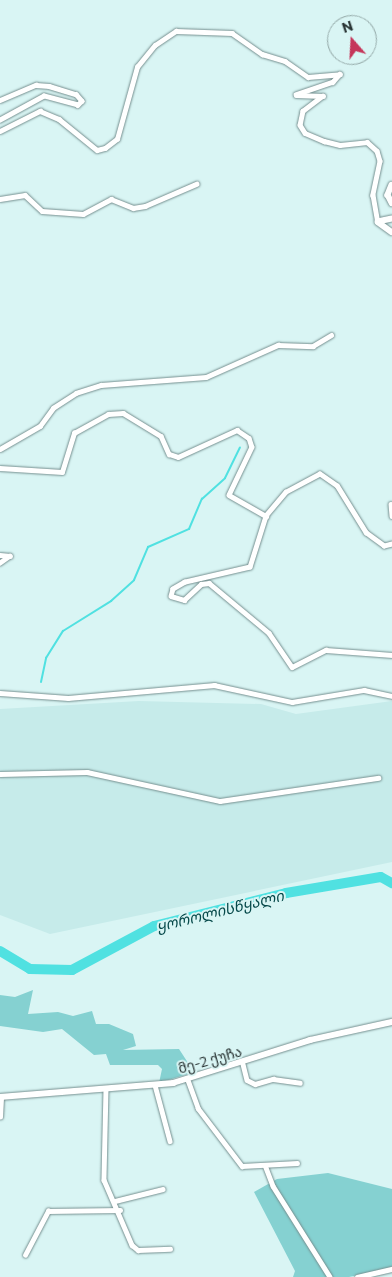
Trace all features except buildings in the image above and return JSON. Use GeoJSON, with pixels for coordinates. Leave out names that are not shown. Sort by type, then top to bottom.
{"type":"FeatureCollection","features":[{"type":"Feature","properties":{"kind":"street"},"geometry":{"type":"LineString","coordinates":[[0,131],[40,111],[53,114],[97,150],[105,148],[117,139],[138,67],[155,45],[176,31],[232,33],[262,54],[285,61],[308,77],[340,74],[333,82],[296,94],[323,96],[303,111],[300,124],[305,133],[324,140],[340,145],[367,142],[377,150],[380,161],[373,195],[378,222],[392,232]]}},
{"type":"Feature","properties":{"kind":"street"},"geometry":{"type":"LineString","coordinates":[[0,100],[36,85],[48,86],[76,94],[82,101],[78,105],[44,96],[0,120]]}},
{"type":"Feature","properties":{"kind":"street"},"geometry":{"type":"LineString","coordinates":[[0,199],[25,195],[42,211],[82,214],[110,199],[133,208],[145,206],[196,184]]}},
{"type":"Feature","properties":{"kind":"street"},"geometry":{"type":"LineString","coordinates":[[392,186],[388,195],[392,203]]}},
{"type":"Feature","properties":{"kind":"street"},"geometry":{"type":"LineString","coordinates":[[378,222],[392,219]]}},
{"type":"Feature","properties":{"kind":"street"},"geometry":{"type":"LineString","coordinates":[[0,449],[40,426],[53,408],[76,393],[101,384],[206,377],[278,345],[313,346],[331,335]]}},
{"type":"Feature","properties":{"kind":"street"},"geometry":{"type":"LineString","coordinates":[[0,468],[62,472],[74,433],[108,414],[122,413],[161,436],[169,454],[178,457],[237,430],[249,438],[252,447],[229,495],[266,516]]}},
{"type":"Feature","properties":{"kind":"street"},"geometry":{"type":"LineString","coordinates":[[392,544],[384,546],[366,533],[336,486],[320,474],[286,492],[266,516],[250,567],[185,582],[173,589],[171,596],[184,600],[201,584],[209,583],[269,633],[285,663],[292,667],[326,650],[392,655]]}},
{"type":"Feature","properties":{"kind":"street"},"geometry":{"type":"LineString","coordinates":[[392,505],[392,516]]}},
{"type":"Feature","properties":{"kind":"street"},"geometry":{"type":"LineString","coordinates":[[0,554],[10,556],[0,563]]}},
{"type":"Feature","properties":{"kind":"street"},"geometry":{"type":"LineString","coordinates":[[0,693],[68,698],[214,685],[292,702],[364,690],[392,696]]}},
{"type":"Feature","properties":{"kind":"street"},"geometry":{"type":"LineString","coordinates":[[0,774],[87,772],[220,801],[378,778]]}},
{"type":"Feature","properties":{"kind":"street","name":"მე-2 ქუჩა"},"geometry":{"type":"LineString","coordinates":[[0,1097],[155,1085],[188,1080],[243,1064],[310,1040],[392,1022]]}},
{"type":"Feature","properties":{"kind":"street"},"geometry":{"type":"LineString","coordinates":[[243,1064],[247,1080],[255,1084],[273,1079],[300,1083]]}},
{"type":"Feature","properties":{"kind":"street"},"geometry":{"type":"LineString","coordinates":[[188,1080],[198,1108],[234,1158],[242,1166],[297,1162]]}},
{"type":"Feature","properties":{"kind":"street"},"geometry":{"type":"LineString","coordinates":[[155,1085],[170,1140]]}},
{"type":"Feature","properties":{"kind":"street"},"geometry":{"type":"LineString","coordinates":[[106,1089],[104,1180],[138,1250],[170,1249]]}},
{"type":"Feature","properties":{"kind":"street"},"geometry":{"type":"LineString","coordinates":[[0,1097],[0,1118]]}},
{"type":"Feature","properties":{"kind":"street"},"geometry":{"type":"LineString","coordinates":[[265,1165],[273,1186],[330,1277]]}},
{"type":"Feature","properties":{"kind":"street"},"geometry":{"type":"LineString","coordinates":[[115,1200],[163,1189]]}},
{"type":"Feature","properties":{"kind":"street"},"geometry":{"type":"LineString","coordinates":[[25,1255],[48,1211],[120,1210]]}},
{"type":"Feature","properties":{"kind":"street"},"geometry":{"type":"LineString","coordinates":[[357,1277],[392,1269]]}},
{"type":"Feature","properties":{"kind":"shaded area"},"geometry":{"type":"Polygon","coordinates":[[[139,701],[261,704],[296,714],[392,701],[392,862],[50,934],[0,915],[0,709],[139,701]]]}},
{"type":"Feature","properties":{"kind":"shaded area"},"geometry":{"type":"Polygon","coordinates":[[[33,990],[28,1014],[58,1012],[73,1016],[92,1011],[96,1024],[109,1024],[133,1034],[136,1046],[123,1050],[179,1049],[194,1072],[159,1083],[162,1069],[158,1065],[110,1065],[106,1054],[94,1055],[62,1029],[43,1032],[0,1026],[0,995],[15,997],[33,990]]]}},
{"type":"Feature","properties":{"kind":"shaded area"},"geometry":{"type":"Polygon","coordinates":[[[328,1173],[392,1189],[392,1268],[349,1277],[293,1277],[295,1271],[254,1192],[277,1179],[328,1173]]]}},
{"type":"Feature","properties":{"kind":"waterway"},"geometry":{"type":"LineString","coordinates":[[41,682],[46,658],[63,631],[111,601],[134,580],[148,547],[189,529],[202,499],[225,478],[240,447]]}},
{"type":"Feature","properties":{"kind":"waterway","name":"ყოროლისწყალი"},"geometry":{"type":"LineString","coordinates":[[0,951],[30,969],[72,970],[154,926],[286,893],[381,877],[392,883]]}}]}
